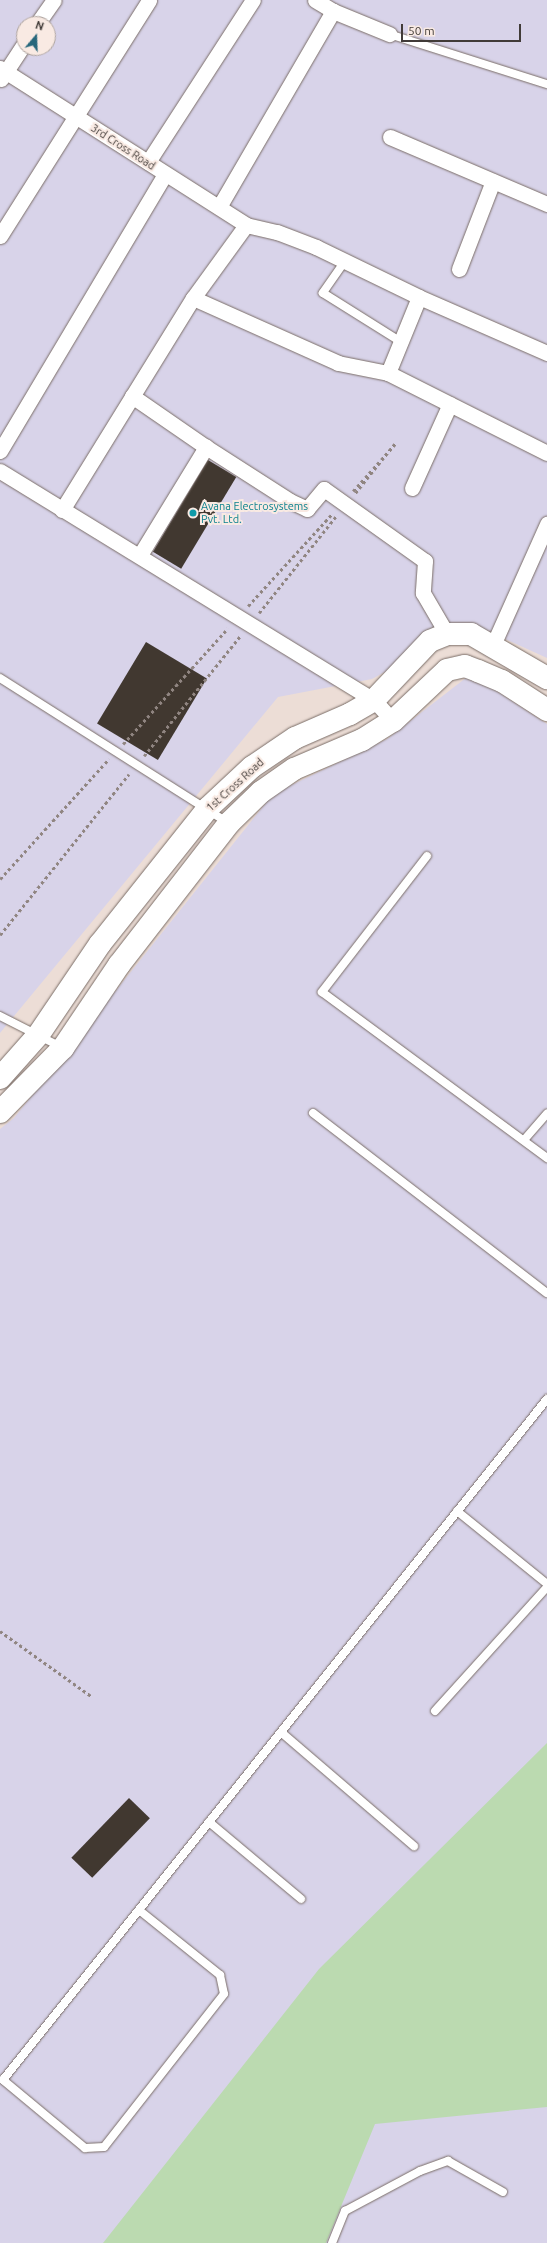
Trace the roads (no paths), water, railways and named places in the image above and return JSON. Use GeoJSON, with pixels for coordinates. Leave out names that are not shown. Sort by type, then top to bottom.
{"type":"FeatureCollection","features":[{"type":"Feature","properties":{"kind":"street"},"geometry":{"type":"LineString","coordinates":[[43,16],[54,0]]}},
{"type":"Feature","properties":{"kind":"street"},"geometry":{"type":"LineString","coordinates":[[0,236],[149,0]]}},
{"type":"Feature","properties":{"kind":"street"},"geometry":{"type":"LineString","coordinates":[[148,162],[253,0]]}},
{"type":"Feature","properties":{"kind":"street"},"geometry":{"type":"LineString","coordinates":[[315,0],[333,11],[389,34]]}},
{"type":"Feature","properties":{"kind":"street"},"geometry":{"type":"LineString","coordinates":[[218,207],[333,11]]}},
{"type":"Feature","properties":{"kind":"street"},"geometry":{"type":"LineString","coordinates":[[2,73],[16,55]]}},
{"type":"Feature","properties":{"kind":"street","name":"3rd Cross Road"},"geometry":{"type":"LineString","coordinates":[[2,73],[76,117],[246,225]]}},
{"type":"Feature","properties":{"kind":"street"},"geometry":{"type":"LineString","coordinates":[[390,137],[547,204]]}},
{"type":"Feature","properties":{"kind":"street"},"geometry":{"type":"LineString","coordinates":[[0,451],[165,174]]}},
{"type":"Feature","properties":{"kind":"street"},"geometry":{"type":"LineString","coordinates":[[459,269],[493,181]]}},
{"type":"Feature","properties":{"kind":"street"},"geometry":{"type":"LineString","coordinates":[[62,510],[193,298],[246,225],[277,232],[345,261],[419,297],[547,353]]}},
{"type":"Feature","properties":{"kind":"street"},"geometry":{"type":"LineString","coordinates":[[388,373],[419,297]]}},
{"type":"Feature","properties":{"kind":"street"},"geometry":{"type":"LineString","coordinates":[[193,298],[338,363],[388,373],[547,453]]}},
{"type":"Feature","properties":{"kind":"street"},"geometry":{"type":"LineString","coordinates":[[132,396],[206,447],[290,501],[307,509],[324,490],[425,561],[423,593],[447,634]]}},
{"type":"Feature","properties":{"kind":"street"},"geometry":{"type":"LineString","coordinates":[[412,488],[450,404]]}},
{"type":"Feature","properties":{"kind":"street"},"geometry":{"type":"LineString","coordinates":[[140,555],[206,447]]}},
{"type":"Feature","properties":{"kind":"street"},"geometry":{"type":"LineString","coordinates":[[0,471],[62,510],[140,555],[374,700],[392,721]]}},
{"type":"Feature","properties":{"kind":"street"},"geometry":{"type":"LineString","coordinates":[[493,645],[547,524]]}},
{"type":"Feature","properties":{"kind":"street","name":"1st Cross Road"},"geometry":{"type":"LineString","coordinates":[[0,1078],[39,1034],[100,944],[208,808],[252,767],[295,738],[350,714],[374,700],[430,641],[447,634],[471,634],[493,645],[547,678]]}},
{"type":"Feature","properties":{"kind":"street"},"geometry":{"type":"LineString","coordinates":[[0,1112],[63,1048],[119,966],[228,823],[261,792],[294,769],[362,740],[392,721],[447,670],[465,666],[502,681],[547,710]]}},
{"type":"Feature","properties":{"kind":"lane"},"geometry":{"type":"LineString","coordinates":[[389,34],[547,84]]}},
{"type":"Feature","properties":{"kind":"lane"},"geometry":{"type":"LineString","coordinates":[[345,261],[323,293],[401,342]]}},
{"type":"Feature","properties":{"kind":"lane"},"geometry":{"type":"LineString","coordinates":[[0,678],[208,808],[228,823]]}},
{"type":"Feature","properties":{"kind":"lane"},"geometry":{"type":"LineString","coordinates":[[427,856],[322,992],[547,1158]]}},
{"type":"Feature","properties":{"kind":"lane"},"geometry":{"type":"LineString","coordinates":[[0,1016],[39,1034],[63,1048]]}},
{"type":"Feature","properties":{"kind":"lane"},"geometry":{"type":"LineString","coordinates":[[313,1113],[547,1293]]}},
{"type":"Feature","properties":{"kind":"lane"},"geometry":{"type":"LineString","coordinates":[[524,1140],[547,1114]]}},
{"type":"Feature","properties":{"kind":"lane"},"geometry":{"type":"LineString","coordinates":[[139,1910],[220,1974],[224,1994],[104,2147],[85,2148],[2,2080],[209,1822],[282,1733],[547,1399]]}},
{"type":"Feature","properties":{"kind":"lane"},"geometry":{"type":"LineString","coordinates":[[457,1511],[547,1584]]}},
{"type":"Feature","properties":{"kind":"lane"},"geometry":{"type":"LineString","coordinates":[[435,1711],[547,1587]]}},
{"type":"Feature","properties":{"kind":"lane"},"geometry":{"type":"LineString","coordinates":[[282,1733],[414,1846]]}},
{"type":"Feature","properties":{"kind":"lane"},"geometry":{"type":"LineString","coordinates":[[209,1822],[302,1899]]}},
{"type":"Feature","properties":{"kind":"lane"},"geometry":{"type":"LineString","coordinates":[[332,2243],[345,2211],[420,2171],[448,2161],[504,2192]]}},
{"type":"Feature","properties":{"kind":"place","name":"Avana Electrosystems Pvt. Ltd."},"geometry":{"type":"Point","coordinates":[193,513]}}]}
